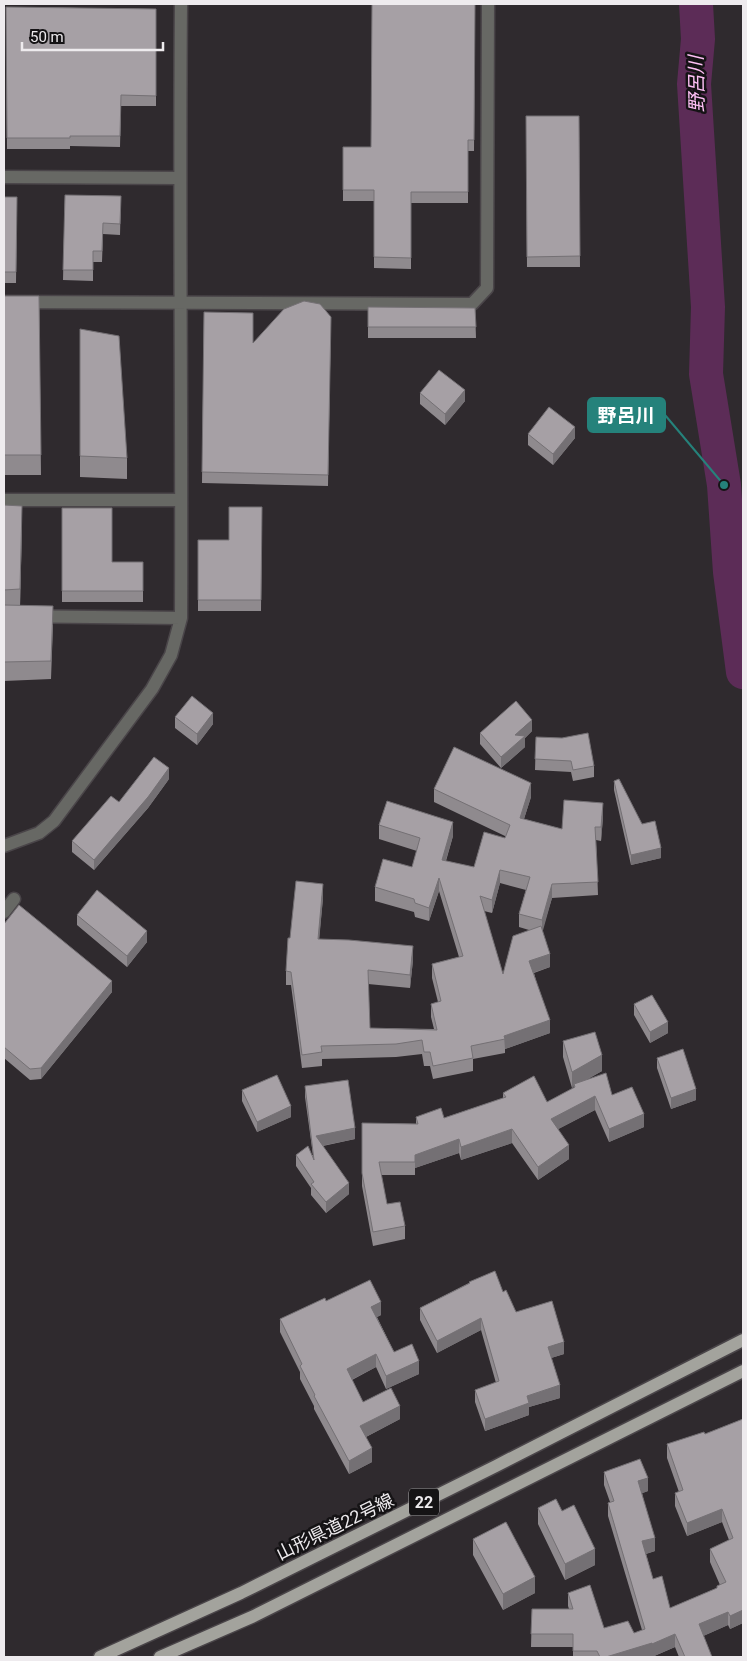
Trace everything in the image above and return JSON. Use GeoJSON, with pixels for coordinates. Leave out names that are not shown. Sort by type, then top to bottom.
{"type":"FeatureCollection","features":[{"type":"Feature","properties":{"kind":"main road","name":"山形県道22号線"},"geometry":{"type":"LineString","coordinates":[[100,1657],[241,1593],[743,1340]]}},
{"type":"Feature","properties":{"kind":"main road","name":"22"},"geometry":{"type":"LineString","coordinates":[[160,1657],[254,1616],[743,1371]]}},
{"type":"Feature","properties":{"kind":"street"},"geometry":{"type":"LineString","coordinates":[[4,846],[39,832],[54,821],[152,689],[171,655],[180,618],[182,304],[179,178],[181,4]]}},
{"type":"Feature","properties":{"kind":"street"},"geometry":{"type":"LineString","coordinates":[[4,302],[472,304],[487,288],[488,4]]}},
{"type":"Feature","properties":{"kind":"street"},"geometry":{"type":"LineString","coordinates":[[4,177],[179,178]]}},
{"type":"Feature","properties":{"kind":"street"},"geometry":{"type":"LineString","coordinates":[[4,500],[181,500]]}},
{"type":"Feature","properties":{"kind":"street"},"geometry":{"type":"LineString","coordinates":[[4,616],[180,618]]}},
{"type":"Feature","properties":{"kind":"street"},"geometry":{"type":"LineString","coordinates":[[4,912],[14,899]]}},
{"type":"Feature","properties":{"kind":"building"},"geometry":{"type":"Polygon","coordinates":[[[372,4],[475,4],[474,140],[468,140],[468,192],[411,192],[411,258],[374,257],[374,190],[343,190],[343,147],[371,147],[372,4]]]}},
{"type":"Feature","properties":{"kind":"building"},"geometry":{"type":"Polygon","coordinates":[[[6,7],[156,9],[156,96],[121,95],[120,136],[7,138],[6,7]]]}},
{"type":"Feature","properties":{"kind":"building"},"geometry":{"type":"Polygon","coordinates":[[[526,116],[579,116],[580,256],[527,257],[526,116]]]}},
{"type":"Feature","properties":{"kind":"building"},"geometry":{"type":"Polygon","coordinates":[[[65,195],[121,196],[120,224],[103,223],[102,251],[93,251],[93,270],[63,270],[65,195]]]}},
{"type":"Feature","properties":{"kind":"building"},"geometry":{"type":"Polygon","coordinates":[[[4,197],[17,197],[16,272],[4,272],[4,197]]]}},
{"type":"Feature","properties":{"kind":"building"},"geometry":{"type":"Polygon","coordinates":[[[4,296],[39,296],[41,455],[4,455],[4,296]]]}},
{"type":"Feature","properties":{"kind":"building"},"geometry":{"type":"Polygon","coordinates":[[[304,301],[320,304],[331,317],[328,475],[202,472],[204,312],[253,313],[253,343],[284,309],[304,301]]]}},
{"type":"Feature","properties":{"kind":"building"},"geometry":{"type":"Polygon","coordinates":[[[368,307],[475,308],[476,327],[368,327],[368,307]]]}},
{"type":"Feature","properties":{"kind":"building"},"geometry":{"type":"Polygon","coordinates":[[[80,329],[119,336],[127,458],[80,456],[80,329]]]}},
{"type":"Feature","properties":{"kind":"building"},"geometry":{"type":"Polygon","coordinates":[[[439,370],[465,390],[445,414],[420,393],[439,370]]]}},
{"type":"Feature","properties":{"kind":"building"},"geometry":{"type":"Polygon","coordinates":[[[549,407],[575,427],[553,454],[528,434],[549,407]]]}},
{"type":"Feature","properties":{"kind":"building"},"geometry":{"type":"Polygon","coordinates":[[[4,505],[22,506],[20,589],[4,590],[4,505]]]}},
{"type":"Feature","properties":{"kind":"building"},"geometry":{"type":"Polygon","coordinates":[[[229,507],[262,507],[261,600],[198,600],[198,540],[229,540],[229,507]]]}},
{"type":"Feature","properties":{"kind":"building"},"geometry":{"type":"Polygon","coordinates":[[[62,508],[112,508],[112,562],[143,562],[143,591],[62,591],[62,508]]]}},
{"type":"Feature","properties":{"kind":"building"},"geometry":{"type":"Polygon","coordinates":[[[4,605],[53,606],[51,661],[4,662],[4,605]]]}},
{"type":"Feature","properties":{"kind":"building"},"geometry":{"type":"Polygon","coordinates":[[[192,696],[213,713],[197,734],[175,717],[192,696]]]}},
{"type":"Feature","properties":{"kind":"building"},"geometry":{"type":"Polygon","coordinates":[[[516,701],[532,720],[515,735],[525,736],[501,757],[480,733],[516,701]]]}},
{"type":"Feature","properties":{"kind":"building"},"geometry":{"type":"Polygon","coordinates":[[[588,733],[594,766],[573,770],[571,761],[535,759],[536,737],[562,738],[588,733]]]}},
{"type":"Feature","properties":{"kind":"building"},"geometry":{"type":"Polygon","coordinates":[[[454,747],[531,783],[520,818],[562,829],[564,800],[603,803],[601,827],[595,827],[598,882],[552,884],[542,920],[519,914],[530,877],[500,870],[492,900],[480,896],[503,974],[513,936],[541,926],[550,954],[529,961],[550,1020],[504,1036],[505,1039],[471,1046],[473,1058],[433,1066],[430,1052],[424,1052],[422,1040],[396,1044],[321,1046],[322,1052],[302,1055],[291,972],[286,971],[288,938],[290,938],[296,881],[323,884],[318,939],[413,946],[410,975],[368,970],[370,1028],[437,1030],[431,1004],[441,1001],[432,964],[463,956],[439,878],[429,908],[415,903],[414,899],[375,887],[383,859],[412,867],[420,838],[379,825],[387,801],[453,822],[442,860],[474,867],[484,832],[505,838],[510,825],[434,789],[454,747]]]}},
{"type":"Feature","properties":{"kind":"building"},"geometry":{"type":"Polygon","coordinates":[[[154,757],[169,768],[148,797],[94,860],[72,841],[111,796],[119,802],[154,757]]]}},
{"type":"Feature","properties":{"kind":"building"},"geometry":{"type":"Polygon","coordinates":[[[619,779],[642,824],[655,821],[661,848],[631,855],[614,781],[619,779]]]}},
{"type":"Feature","properties":{"kind":"building"},"geometry":{"type":"Polygon","coordinates":[[[97,890],[147,931],[127,956],[77,915],[97,890]]]}},
{"type":"Feature","properties":{"kind":"building"},"geometry":{"type":"Polygon","coordinates":[[[19,905],[112,981],[41,1068],[30,1069],[4,1047],[4,924],[19,905]]]}},
{"type":"Feature","properties":{"kind":"building"},"geometry":{"type":"Polygon","coordinates":[[[652,995],[668,1022],[650,1032],[634,1004],[652,995]]]}},
{"type":"Feature","properties":{"kind":"building"},"geometry":{"type":"Polygon","coordinates":[[[595,1032],[602,1055],[572,1072],[563,1041],[595,1032]]]}},
{"type":"Feature","properties":{"kind":"building"},"geometry":{"type":"Polygon","coordinates":[[[683,1049],[696,1089],[671,1098],[657,1058],[683,1049]]]}},
{"type":"Feature","properties":{"kind":"building"},"geometry":{"type":"Polygon","coordinates":[[[606,1073],[612,1095],[632,1087],[644,1114],[609,1129],[595,1096],[551,1119],[569,1145],[538,1167],[512,1129],[461,1147],[459,1139],[415,1155],[415,1162],[379,1162],[387,1204],[400,1202],[405,1226],[373,1232],[362,1173],[362,1123],[418,1124],[416,1117],[441,1108],[444,1118],[506,1097],[503,1093],[534,1076],[547,1102],[575,1087],[574,1084],[606,1073]]]}},
{"type":"Feature","properties":{"kind":"building"},"geometry":{"type":"Polygon","coordinates":[[[277,1075],[291,1106],[257,1122],[242,1090],[277,1075]]]}},
{"type":"Feature","properties":{"kind":"building"},"geometry":{"type":"Polygon","coordinates":[[[348,1080],[355,1128],[316,1136],[349,1183],[326,1202],[311,1184],[314,1182],[296,1155],[308,1146],[314,1160],[305,1086],[348,1080]]]}},
{"type":"Feature","properties":{"kind":"building"},"geometry":{"type":"Polygon","coordinates":[[[495,1271],[503,1292],[506,1290],[516,1312],[552,1301],[564,1342],[548,1347],[560,1385],[527,1396],[529,1403],[485,1419],[475,1390],[499,1381],[481,1318],[437,1341],[420,1308],[469,1282],[495,1271]]]}},
{"type":"Feature","properties":{"kind":"building"},"geometry":{"type":"Polygon","coordinates":[[[370,1280],[381,1302],[371,1307],[394,1352],[412,1344],[419,1361],[386,1376],[376,1354],[347,1369],[363,1402],[391,1388],[400,1406],[360,1426],[372,1448],[349,1461],[314,1396],[300,1366],[302,1364],[280,1319],[325,1298],[326,1301],[370,1280]]]}},
{"type":"Feature","properties":{"kind":"building"},"geometry":{"type":"Polygon","coordinates":[[[743,1419],[743,1610],[730,1616],[728,1612],[699,1624],[712,1657],[685,1657],[675,1634],[652,1644],[600,1657],[597,1651],[573,1651],[573,1634],[531,1634],[532,1609],[573,1609],[568,1593],[590,1585],[604,1628],[628,1621],[634,1633],[645,1629],[608,1503],[614,1501],[604,1472],[640,1459],[648,1478],[638,1481],[655,1538],[642,1541],[653,1579],[662,1576],[670,1608],[717,1588],[717,1586],[726,1582],[710,1549],[733,1538],[722,1509],[687,1523],[675,1493],[683,1490],[667,1444],[704,1432],[705,1434],[743,1419]]]}},
{"type":"Feature","properties":{"kind":"building"},"geometry":{"type":"Polygon","coordinates":[[[556,1499],[562,1511],[574,1505],[595,1549],[565,1564],[538,1508],[556,1499]]]}},
{"type":"Feature","properties":{"kind":"building"},"geometry":{"type":"Polygon","coordinates":[[[506,1522],[535,1577],[503,1594],[473,1539],[506,1522]]]}},
{"type":"Feature","properties":{"kind":"waterway","name":"野呂川"},"geometry":{"type":"LineString","coordinates":[[696,4],[698,39],[694,84],[708,307],[706,374],[724,485],[730,572],[743,672]]}},
{"type":"Feature","properties":{"kind":"waterway"},"geometry":{"type":"LineString","coordinates":[[730,572],[743,570]]}},
{"type":"Feature","properties":{"kind":"place","name":"野呂川"},"geometry":{"type":"Point","coordinates":[724,485]}}]}
